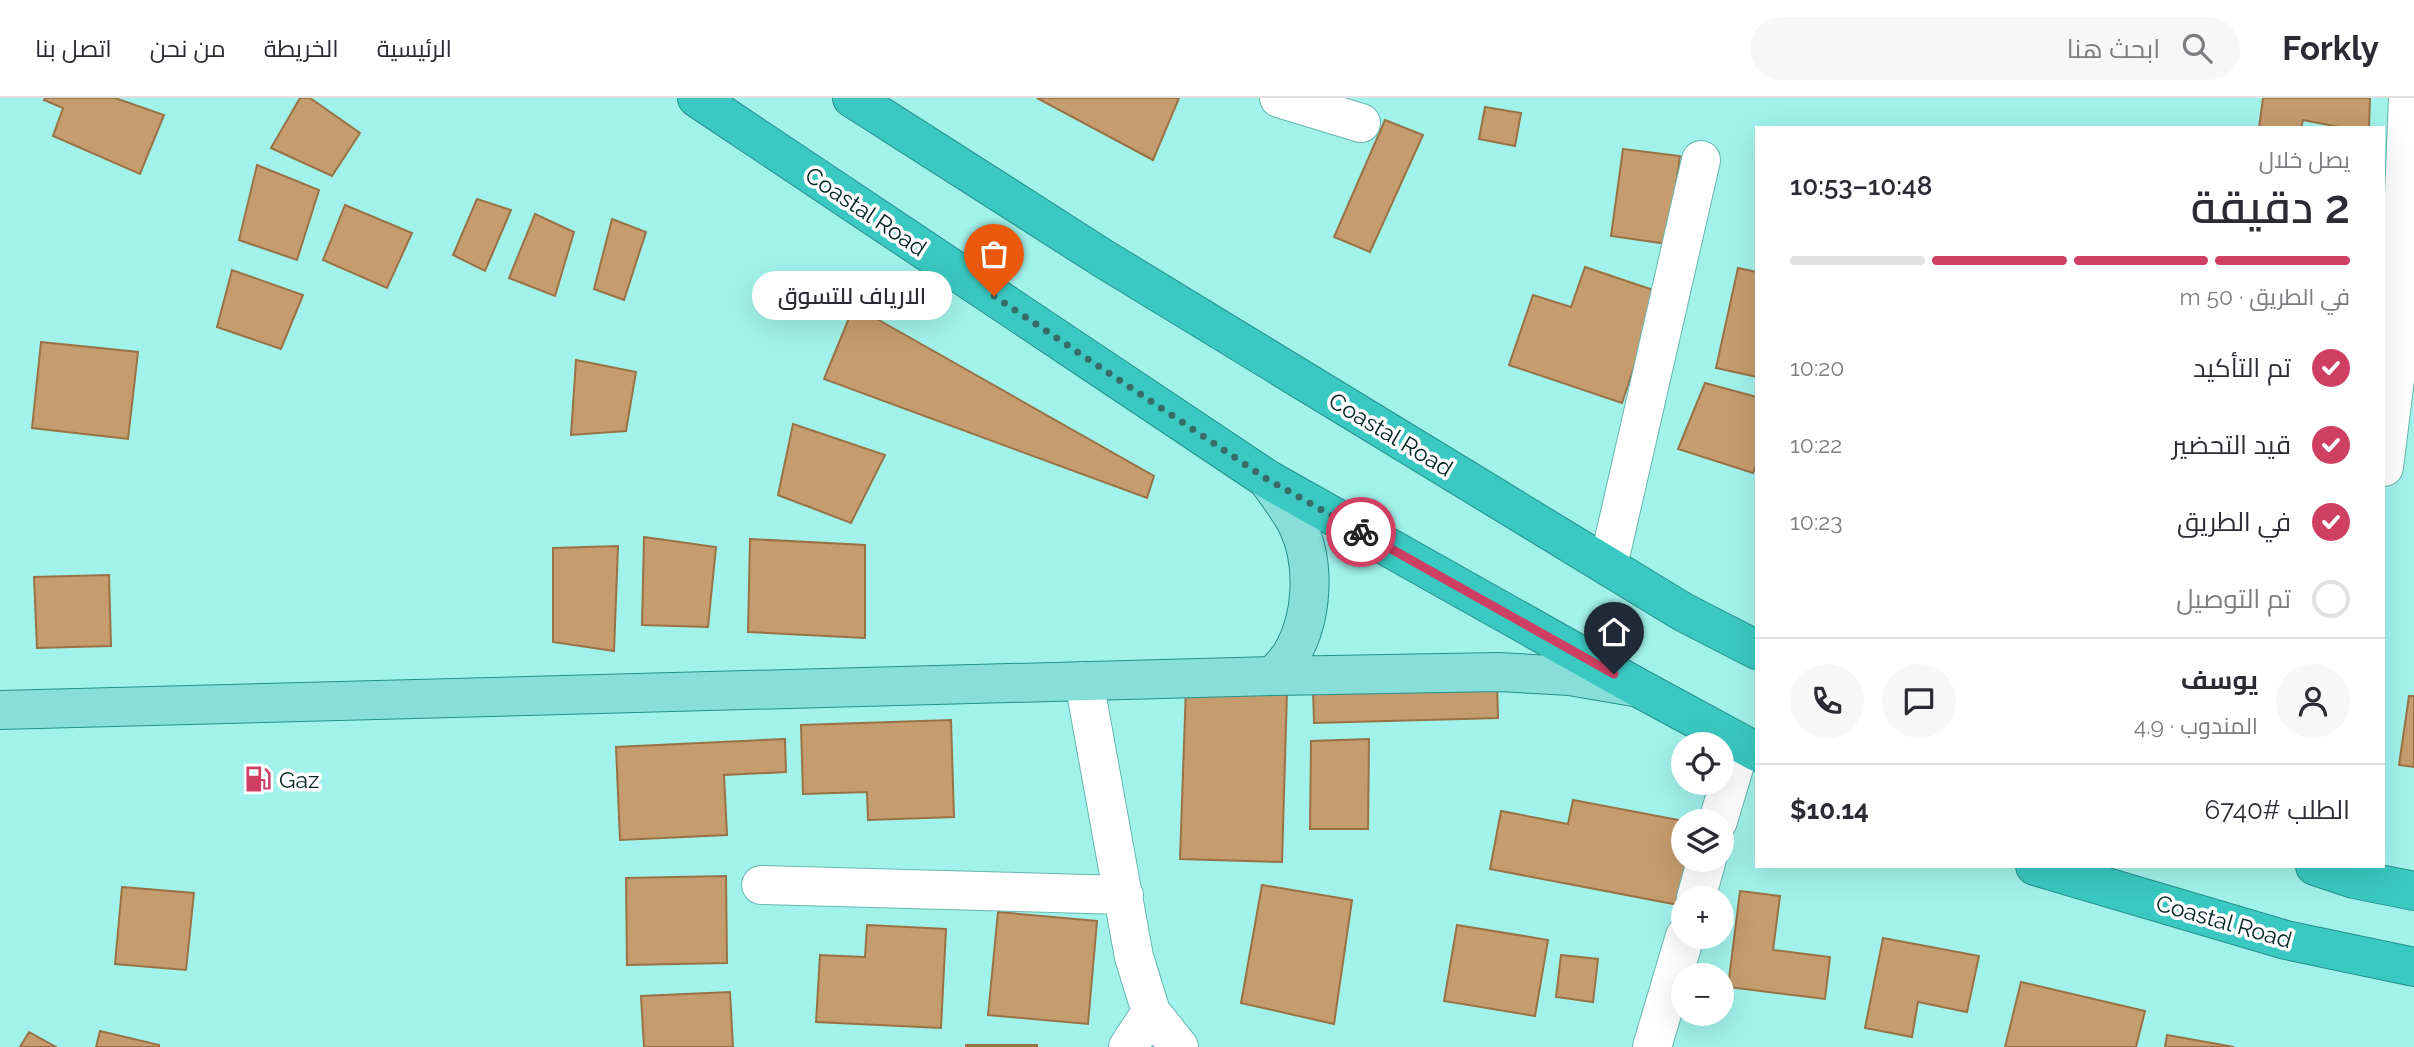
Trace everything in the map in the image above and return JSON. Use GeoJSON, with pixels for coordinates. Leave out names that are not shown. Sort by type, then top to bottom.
{"type":"FeatureCollection","features":[{"type":"Feature","properties":{"kind":"highway","name":"Coastal Road"},"geometry":{"type":"LineString","coordinates":[[698,98],[1267,479],[1749,748]]}},
{"type":"Feature","properties":{"kind":"highway","name":"Coastal Road"},"geometry":{"type":"LineString","coordinates":[[852,98],[1104,259],[1683,612],[1755,649]]}},
{"type":"Feature","properties":{"kind":"highway","name":"Coastal Road"},"geometry":{"type":"LineString","coordinates":[[2042,868],[2286,940],[2414,967]]}},
{"type":"Feature","properties":{"kind":"highway"},"geometry":{"type":"LineString","coordinates":[[2321,868],[2354,879],[2414,891]]}},
{"type":"Feature","properties":{"kind":"main road"},"geometry":{"type":"LineString","coordinates":[[1267,479],[1297,524],[1306,550],[1310,577],[1302,630],[1291,655],[1274,676]]}},
{"type":"Feature","properties":{"kind":"main road"},"geometry":{"type":"LineString","coordinates":[[0,710],[1499,672],[1570,677],[1637,687]]}},
{"type":"Feature","properties":{"kind":"street"},"geometry":{"type":"LineString","coordinates":[[1279,98],[1361,123]]}},
{"type":"Feature","properties":{"kind":"street"},"geometry":{"type":"LineString","coordinates":[[2385,448],[2397,363],[2408,221],[2407,98]]}},
{"type":"Feature","properties":{"kind":"street"},"geometry":{"type":"LineString","coordinates":[[1608,566],[1701,160]]}},
{"type":"Feature","properties":{"kind":"street"},"geometry":{"type":"LineString","coordinates":[[1084,681],[1134,957],[1152,1012],[1180,1047]]}},
{"type":"Feature","properties":{"kind":"street"},"geometry":{"type":"LineString","coordinates":[[1723,809],[1749,748]]}},
{"type":"Feature","properties":{"kind":"street"},"geometry":{"type":"LineString","coordinates":[[761,886],[1124,895]]}},
{"type":"Feature","properties":{"kind":"street"},"geometry":{"type":"LineString","coordinates":[[1652,1047],[1681,949]]}},
{"type":"Feature","properties":{"kind":"street"},"geometry":{"type":"LineString","coordinates":[[1128,1047],[1152,1012]]}},
{"type":"Feature","properties":{"kind":"building"},"geometry":{"type":"Polygon","coordinates":[[[115,98],[164,115],[140,174],[53,136],[63,108],[44,100],[115,98]]]}},
{"type":"Feature","properties":{"kind":"building"},"geometry":{"type":"Polygon","coordinates":[[[300,98],[310,98],[360,133],[332,176],[271,148],[300,98]]]}},
{"type":"Feature","properties":{"kind":"building"},"geometry":{"type":"Polygon","coordinates":[[[1037,98],[1179,98],[1153,160],[1037,98]]]}},
{"type":"Feature","properties":{"kind":"building"},"geometry":{"type":"Polygon","coordinates":[[[2263,98],[2370,98],[2369,126],[2334,126],[2303,120],[2302,126],[2259,126],[2263,98]]]}},
{"type":"Feature","properties":{"kind":"building"},"geometry":{"type":"Polygon","coordinates":[[[1485,107],[1521,113],[1515,146],[1479,139],[1485,107]]]}},
{"type":"Feature","properties":{"kind":"building"},"geometry":{"type":"Polygon","coordinates":[[[1385,120],[1423,135],[1370,252],[1334,237],[1385,120]]]}},
{"type":"Feature","properties":{"kind":"building"},"geometry":{"type":"Polygon","coordinates":[[[1623,149],[1680,156],[1668,244],[1611,236],[1623,149]]]}},
{"type":"Feature","properties":{"kind":"building"},"geometry":{"type":"Polygon","coordinates":[[[257,165],[319,190],[297,260],[239,240],[257,165]]]}},
{"type":"Feature","properties":{"kind":"building"},"geometry":{"type":"Polygon","coordinates":[[[477,199],[511,210],[485,271],[453,255],[477,199]]]}},
{"type":"Feature","properties":{"kind":"building"},"geometry":{"type":"Polygon","coordinates":[[[345,205],[412,233],[387,288],[323,260],[345,205]]]}},
{"type":"Feature","properties":{"kind":"building"},"geometry":{"type":"Polygon","coordinates":[[[535,214],[574,232],[555,296],[509,278],[535,214]]]}},
{"type":"Feature","properties":{"kind":"building"},"geometry":{"type":"Polygon","coordinates":[[[612,219],[646,232],[624,300],[594,289],[612,219]]]}},
{"type":"Feature","properties":{"kind":"building"},"geometry":{"type":"Polygon","coordinates":[[[1585,267],[1659,292],[1622,403],[1509,365],[1533,295],[1571,307],[1585,267]]]}},
{"type":"Feature","properties":{"kind":"building"},"geometry":{"type":"Polygon","coordinates":[[[1738,268],[1755,272],[1755,377],[1716,368],[1738,268]]]}},
{"type":"Feature","properties":{"kind":"building"},"geometry":{"type":"Polygon","coordinates":[[[232,270],[303,295],[281,349],[217,327],[232,270]]]}},
{"type":"Feature","properties":{"kind":"building"},"geometry":{"type":"Polygon","coordinates":[[[854,306],[1154,476],[1147,498],[824,379],[854,306]]]}},
{"type":"Feature","properties":{"kind":"building"},"geometry":{"type":"Polygon","coordinates":[[[41,342],[138,352],[128,439],[32,428],[41,342]]]}},
{"type":"Feature","properties":{"kind":"building"},"geometry":{"type":"Polygon","coordinates":[[[576,360],[636,372],[626,431],[571,435],[576,360]]]}},
{"type":"Feature","properties":{"kind":"building"},"geometry":{"type":"Polygon","coordinates":[[[1705,383],[1755,396],[1753,473],[1678,449],[1705,383]]]}},
{"type":"Feature","properties":{"kind":"building"},"geometry":{"type":"Polygon","coordinates":[[[793,424],[885,455],[851,523],[778,495],[793,424]]]}},
{"type":"Feature","properties":{"kind":"building"},"geometry":{"type":"Polygon","coordinates":[[[644,537],[716,547],[708,627],[642,625],[644,537]]]}},
{"type":"Feature","properties":{"kind":"building"},"geometry":{"type":"Polygon","coordinates":[[[750,539],[865,545],[865,638],[748,632],[750,539]]]}},
{"type":"Feature","properties":{"kind":"building"},"geometry":{"type":"Polygon","coordinates":[[[618,546],[614,651],[553,642],[553,548],[618,546]]]}},
{"type":"Feature","properties":{"kind":"building"},"geometry":{"type":"Polygon","coordinates":[[[109,575],[111,646],[37,648],[34,577],[109,575]]]}},
{"type":"Feature","properties":{"kind":"building"},"geometry":{"type":"Polygon","coordinates":[[[1497,682],[1498,718],[1314,723],[1313,687],[1497,682]]]}},
{"type":"Feature","properties":{"kind":"building"},"geometry":{"type":"Polygon","coordinates":[[[1186,687],[1287,691],[1282,862],[1180,859],[1186,687]]]}},
{"type":"Feature","properties":{"kind":"building"},"geometry":{"type":"Polygon","coordinates":[[[2409,696],[2414,696],[2414,767],[2399,765],[2409,696]]]}},
{"type":"Feature","properties":{"kind":"building"},"geometry":{"type":"Polygon","coordinates":[[[951,720],[954,817],[868,820],[867,792],[803,794],[801,725],[951,720]]]}},
{"type":"Feature","properties":{"kind":"building"},"geometry":{"type":"Polygon","coordinates":[[[785,739],[786,772],[724,775],[727,835],[620,840],[616,747],[785,739]]]}},
{"type":"Feature","properties":{"kind":"building"},"geometry":{"type":"Polygon","coordinates":[[[1369,739],[1368,829],[1310,829],[1311,741],[1369,739]]]}},
{"type":"Feature","properties":{"kind":"building"},"geometry":{"type":"Polygon","coordinates":[[[1573,800],[1671,819],[1671,872],[1696,872],[1691,886],[1671,886],[1671,904],[1490,869],[1501,811],[1568,824],[1573,800]]]}},
{"type":"Feature","properties":{"kind":"building"},"geometry":{"type":"Polygon","coordinates":[[[726,876],[727,963],[627,965],[626,878],[726,876]]]}},
{"type":"Feature","properties":{"kind":"building"},"geometry":{"type":"Polygon","coordinates":[[[1262,885],[1352,900],[1334,1024],[1241,1003],[1262,885]]]}},
{"type":"Feature","properties":{"kind":"building"},"geometry":{"type":"Polygon","coordinates":[[[122,887],[194,893],[186,970],[115,964],[122,887]]]}},
{"type":"Feature","properties":{"kind":"building"},"geometry":{"type":"Polygon","coordinates":[[[1740,891],[1780,896],[1773,950],[1830,957],[1825,999],[1734,988],[1734,963],[1731,963],[1740,891]]]}},
{"type":"Feature","properties":{"kind":"building"},"geometry":{"type":"Polygon","coordinates":[[[998,912],[1097,921],[1088,1024],[988,1015],[998,912]]]}},
{"type":"Feature","properties":{"kind":"building"},"geometry":{"type":"Polygon","coordinates":[[[867,925],[946,929],[941,1028],[816,1022],[820,955],[865,957],[867,925]]]}},
{"type":"Feature","properties":{"kind":"building"},"geometry":{"type":"Polygon","coordinates":[[[1457,925],[1548,940],[1535,1016],[1444,1001],[1457,925]]]}},
{"type":"Feature","properties":{"kind":"building"},"geometry":{"type":"Polygon","coordinates":[[[1883,938],[1979,956],[1967,1012],[1918,1002],[1912,1037],[1865,1028],[1883,938]]]}},
{"type":"Feature","properties":{"kind":"building"},"geometry":{"type":"Polygon","coordinates":[[[1561,955],[1598,959],[1593,1002],[1556,997],[1561,955]]]}},
{"type":"Feature","properties":{"kind":"building"},"geometry":{"type":"Polygon","coordinates":[[[2021,982],[2145,1011],[2136,1047],[2005,1047],[2021,982]]]}},
{"type":"Feature","properties":{"kind":"building"},"geometry":{"type":"Polygon","coordinates":[[[730,992],[733,1047],[644,1047],[641,996],[730,992]]]}},
{"type":"Feature","properties":{"kind":"building"},"geometry":{"type":"Polygon","coordinates":[[[100,1031],[159,1045],[159,1047],[96,1047],[100,1031]]]}},
{"type":"Feature","properties":{"kind":"building"},"geometry":{"type":"Polygon","coordinates":[[[29,1032],[56,1047],[20,1047],[29,1032]]]}},
{"type":"Feature","properties":{"kind":"building"},"geometry":{"type":"Polygon","coordinates":[[[2167,1035],[2234,1047],[2165,1047],[2167,1035]]]}},
{"type":"Feature","properties":{"kind":"building"},"geometry":{"type":"Polygon","coordinates":[[[1037,1045],[1037,1047],[966,1047],[1037,1045]]]}},
{"type":"Feature","properties":{"kind":"way so far"},"geometry":{"type":"LineString","coordinates":[[994,296],[1267,479],[1361,532]]}},
{"type":"Feature","properties":{"kind":"place","name":"الارياف للتسوق"},"geometry":{"type":"Point","coordinates":[994,296]}},
{"type":"Feature","properties":{"kind":"place","name":"Gaz"},"geometry":{"type":"Point","coordinates":[258,779]}},
{"type":"Feature","properties":{"kind":"route"},"geometry":{"type":"LineString","coordinates":[[1361,532],[1614,674]]}}]}
